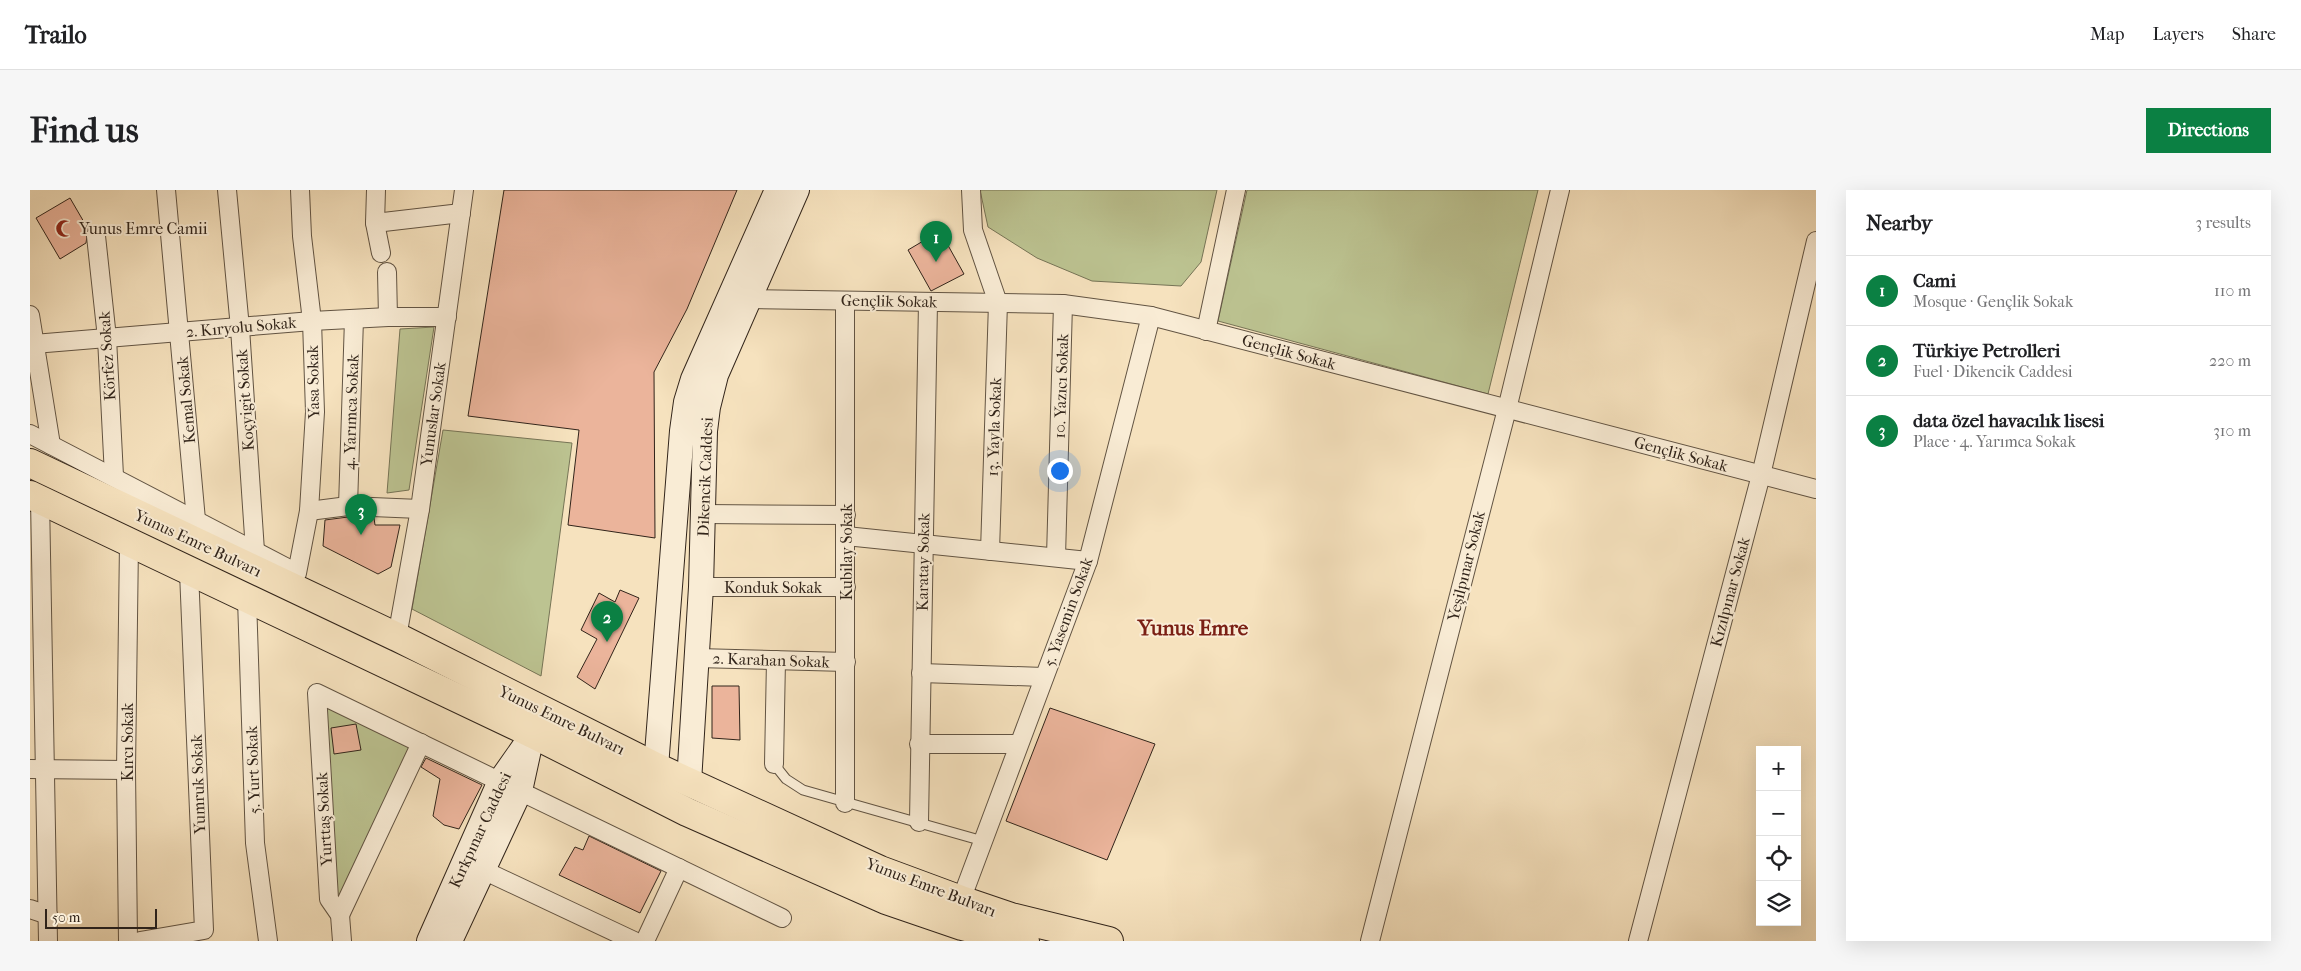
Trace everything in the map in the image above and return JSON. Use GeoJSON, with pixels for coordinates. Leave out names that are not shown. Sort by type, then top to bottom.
{"type":"FeatureCollection","features":[{"type":"Feature","properties":{"kind":"main road","name":"Dikencik Caddesi"},"geometry":{"type":"LineString","coordinates":[[656,767],[682,431],[686,402],[693,379],[777,190]]}},
{"type":"Feature","properties":{"kind":"main road","name":"Dikencik Caddesi"},"geometry":{"type":"LineString","coordinates":[[689,782],[701,586],[705,431],[708,407],[716,376],[797,190]]}},
{"type":"Feature","properties":{"kind":"main road","name":"Yunus Emre Bulvarı"},"geometry":{"type":"LineString","coordinates":[[30,463],[397,637],[687,812],[886,900],[962,926],[1008,939]]}},
{"type":"Feature","properties":{"kind":"main road","name":"Yunus Emre Bulvarı"},"geometry":{"type":"LineString","coordinates":[[35,497],[247,598],[538,723],[656,767],[880,870],[1011,917],[1109,941]]}},
{"type":"Feature","properties":{"kind":"main road","name":"Kırkpınar Caddesi"},"geometry":{"type":"LineString","coordinates":[[429,941],[510,786],[538,723]]}},
{"type":"Feature","properties":{"kind":"main road","name":"Kırkpınar Caddesi"},"geometry":{"type":"LineString","coordinates":[[450,941],[483,870],[510,786]]}},
{"type":"Feature","properties":{"kind":"street","name":"Kemal Sokak"},"geometry":{"type":"LineString","coordinates":[[166,190],[196,520]]}},
{"type":"Feature","properties":{"kind":"street","name":"Koçyigit Sokak"},"geometry":{"type":"LineString","coordinates":[[227,190],[240,328],[256,551]]}},
{"type":"Feature","properties":{"kind":"street","name":"Yasa Sokak"},"geometry":{"type":"LineString","coordinates":[[256,551],[297,573],[309,511],[315,412],[312,321],[302,236],[300,190]]}},
{"type":"Feature","properties":{"kind":"street"},"geometry":{"type":"LineString","coordinates":[[376,190],[375,223],[381,253]]}},
{"type":"Feature","properties":{"kind":"street","name":"Yunuslar Sokak"},"geometry":{"type":"LineString","coordinates":[[397,637],[420,509],[464,190]]}},
{"type":"Feature","properties":{"kind":"street"},"geometry":{"type":"LineString","coordinates":[[971,190],[973,230],[998,303]]}},
{"type":"Feature","properties":{"kind":"street"},"geometry":{"type":"LineString","coordinates":[[1206,330],[1236,190]]}},
{"type":"Feature","properties":{"kind":"street","name":"Yeşilpınar Sokak"},"geometry":{"type":"LineString","coordinates":[[1370,941],[1507,409],[1560,190]]}},
{"type":"Feature","properties":{"kind":"street"},"geometry":{"type":"LineString","coordinates":[[375,223],[461,213]]}},
{"type":"Feature","properties":{"kind":"street","name":"Körfez Sokak"},"geometry":{"type":"LineString","coordinates":[[96,236],[107,338],[114,476]]}},
{"type":"Feature","properties":{"kind":"street","name":"Kızılpınar Sokak"},"geometry":{"type":"LineString","coordinates":[[1638,941],[1761,475],[1816,241]]}},
{"type":"Feature","properties":{"kind":"street"},"geometry":{"type":"LineString","coordinates":[[387,272],[388,316]]}},
{"type":"Feature","properties":{"kind":"street","name":"Gençlik Sokak"},"geometry":{"type":"LineString","coordinates":[[749,299],[1063,304],[1151,316],[1816,489]]}},
{"type":"Feature","properties":{"kind":"street","name":"Kubilay Sokak"},"geometry":{"type":"LineString","coordinates":[[845,301],[845,803]]}},
{"type":"Feature","properties":{"kind":"street","name":"Karatay Sokak"},"geometry":{"type":"LineString","coordinates":[[919,822],[920,673],[928,302]]}},
{"type":"Feature","properties":{"kind":"street","name":"13. Yayla Sokak"},"geometry":{"type":"LineString","coordinates":[[990,551],[998,303]]}},
{"type":"Feature","properties":{"kind":"street","name":"10. Yazıcı Sokak"},"geometry":{"type":"LineString","coordinates":[[1056,557],[1063,304]]}},
{"type":"Feature","properties":{"kind":"street","name":"2. Kıryolu Sokak"},"geometry":{"type":"LineString","coordinates":[[32,328],[107,338],[354,318],[388,316],[447,317]]}},
{"type":"Feature","properties":{"kind":"street","name":"5. Yasemin Sokak"},"geometry":{"type":"LineString","coordinates":[[961,900],[1088,561],[1151,316]]}},
{"type":"Feature","properties":{"kind":"street","name":"4. Yarımca Sokak"},"geometry":{"type":"LineString","coordinates":[[348,506],[354,318]]}},
{"type":"Feature","properties":{"kind":"street"},"geometry":{"type":"LineString","coordinates":[[32,328],[51,445]]}},
{"type":"Feature","properties":{"kind":"street"},"geometry":{"type":"LineString","coordinates":[[30,434],[256,551]]}},
{"type":"Feature","properties":{"kind":"street"},"geometry":{"type":"LineString","coordinates":[[35,497],[37,769],[48,915],[48,941]]}},
{"type":"Feature","properties":{"kind":"street"},"geometry":{"type":"LineString","coordinates":[[309,511],[348,506],[420,509]]}},
{"type":"Feature","properties":{"kind":"street"},"geometry":{"type":"LineString","coordinates":[[703,514],[846,515]]}},
{"type":"Feature","properties":{"kind":"street"},"geometry":{"type":"LineString","coordinates":[[846,536],[1088,561]]}},
{"type":"Feature","properties":{"kind":"street","name":"Kırcı Sokak"},"geometry":{"type":"LineString","coordinates":[[128,941],[126,770],[129,543]]}},
{"type":"Feature","properties":{"kind":"street","name":"Yumruk Sokak"},"geometry":{"type":"LineString","coordinates":[[140,941],[204,930],[189,572]]}},
{"type":"Feature","properties":{"kind":"street","name":"Konduk Sokak"},"geometry":{"type":"LineString","coordinates":[[701,586],[846,587]]}},
{"type":"Feature","properties":{"kind":"street","name":"5. Yurt Sokak"},"geometry":{"type":"LineString","coordinates":[[247,598],[255,843],[268,941]]}},
{"type":"Feature","properties":{"kind":"street","name":"2. Karahan Sokak"},"geometry":{"type":"LineString","coordinates":[[697,658],[846,662]]}},
{"type":"Feature","properties":{"kind":"street"},"geometry":{"type":"LineString","coordinates":[[774,764],[776,660]]}},
{"type":"Feature","properties":{"kind":"street"},"geometry":{"type":"LineString","coordinates":[[920,673],[1044,677]]}},
{"type":"Feature","properties":{"kind":"street","name":"Yurttaş Sokak"},"geometry":{"type":"LineString","coordinates":[[342,941],[340,915],[329,900],[317,693],[421,743]]}},
{"type":"Feature","properties":{"kind":"street"},"geometry":{"type":"LineString","coordinates":[[340,915],[421,743],[782,918]]}},
{"type":"Feature","properties":{"kind":"street"},"geometry":{"type":"LineString","coordinates":[[919,744],[1018,744]]}},
{"type":"Feature","properties":{"kind":"street"},"geometry":{"type":"LineString","coordinates":[[37,769],[126,770]]}},
{"type":"Feature","properties":{"kind":"street"},"geometry":{"type":"LineString","coordinates":[[646,941],[680,868]]}},
{"type":"Feature","properties":{"kind":"street"},"geometry":{"type":"LineString","coordinates":[[483,870],[634,941]]}},
{"type":"Feature","properties":{"kind":"street"},"geometry":{"type":"LineString","coordinates":[[30,909],[48,915]]}},
{"type":"Feature","properties":{"kind":"lane"},"geometry":{"type":"LineString","coordinates":[[774,764],[786,779],[803,790],[983,841]]}},
{"type":"Feature","properties":{"kind":"green space"},"geometry":{"type":"Polygon","coordinates":[[[980,190],[1217,190],[1201,262],[1181,286],[1092,281],[1037,258],[988,227],[980,190]]]}},
{"type":"Feature","properties":{"kind":"green space"},"geometry":{"type":"Polygon","coordinates":[[[1247,190],[1538,190],[1488,394],[1218,321],[1247,190]]]}},
{"type":"Feature","properties":{"kind":"green space"},"geometry":{"type":"Polygon","coordinates":[[[434,327],[409,490],[387,493],[400,329],[434,327]]]}},
{"type":"Feature","properties":{"kind":"green space"},"geometry":{"type":"Polygon","coordinates":[[[443,430],[572,443],[541,676],[412,609],[443,430]]]}},
{"type":"Feature","properties":{"kind":"green space"},"geometry":{"type":"Polygon","coordinates":[[[325,703],[414,746],[342,899],[336,895],[325,703]]]}},
{"type":"Feature","properties":{"kind":"building"},"geometry":{"type":"Polygon","coordinates":[[[504,190],[737,190],[687,309],[654,372],[655,538],[568,525],[579,430],[468,416],[504,190]]]}},
{"type":"Feature","properties":{"kind":"building","name":"Yunus Emre Camii"},"geometry":{"type":"Polygon","coordinates":[[[70,198],[88,229],[86,243],[60,259],[36,218],[70,198]]]}},
{"type":"Feature","properties":{"kind":"building"},"geometry":{"type":"Polygon","coordinates":[[[940,231],[964,274],[931,291],[908,250],[940,231]]]}},
{"type":"Feature","properties":{"kind":"building"},"geometry":{"type":"Polygon","coordinates":[[[348,517],[374,518],[375,525],[400,525],[391,567],[378,574],[323,546],[325,520],[348,517]]]}},
{"type":"Feature","properties":{"kind":"building"},"geometry":{"type":"Polygon","coordinates":[[[620,590],[639,598],[595,689],[577,677],[597,639],[581,630],[599,593],[615,602],[620,590]]]}},
{"type":"Feature","properties":{"kind":"building"},"geometry":{"type":"Polygon","coordinates":[[[712,686],[739,686],[740,740],[712,738],[712,686]]]}},
{"type":"Feature","properties":{"kind":"building"},"geometry":{"type":"Polygon","coordinates":[[[1050,708],[1155,744],[1107,860],[1006,821],[1050,708]]]}},
{"type":"Feature","properties":{"kind":"building"},"geometry":{"type":"Polygon","coordinates":[[[356,724],[361,750],[334,754],[331,728],[356,724]]]}},
{"type":"Feature","properties":{"kind":"building"},"geometry":{"type":"Polygon","coordinates":[[[426,758],[482,785],[459,829],[444,825],[433,816],[440,779],[421,767],[426,758]]]}},
{"type":"Feature","properties":{"kind":"building"},"geometry":{"type":"Polygon","coordinates":[[[589,836],[661,871],[640,913],[559,875],[575,847],[583,850],[589,836]]]}},
{"type":"Feature","properties":{"kind":"place","name":"Yunus Emre Camii"},"geometry":{"type":"Point","coordinates":[65,228]}},
{"type":"Feature","properties":{"kind":"place","name":"Cami"},"geometry":{"type":"Point","coordinates":[936,262]}},
{"type":"Feature","properties":{"kind":"place","name":"data özel havacılık lisesi"},"geometry":{"type":"Point","coordinates":[361,535]}},
{"type":"Feature","properties":{"kind":"place","name":"Türkiye Petrolleri"},"geometry":{"type":"Point","coordinates":[607,642]}},
{"type":"Feature","properties":{"kind":"district","name":"Yunus Emre"},"geometry":{"type":"Point","coordinates":[1193,628]}}]}
